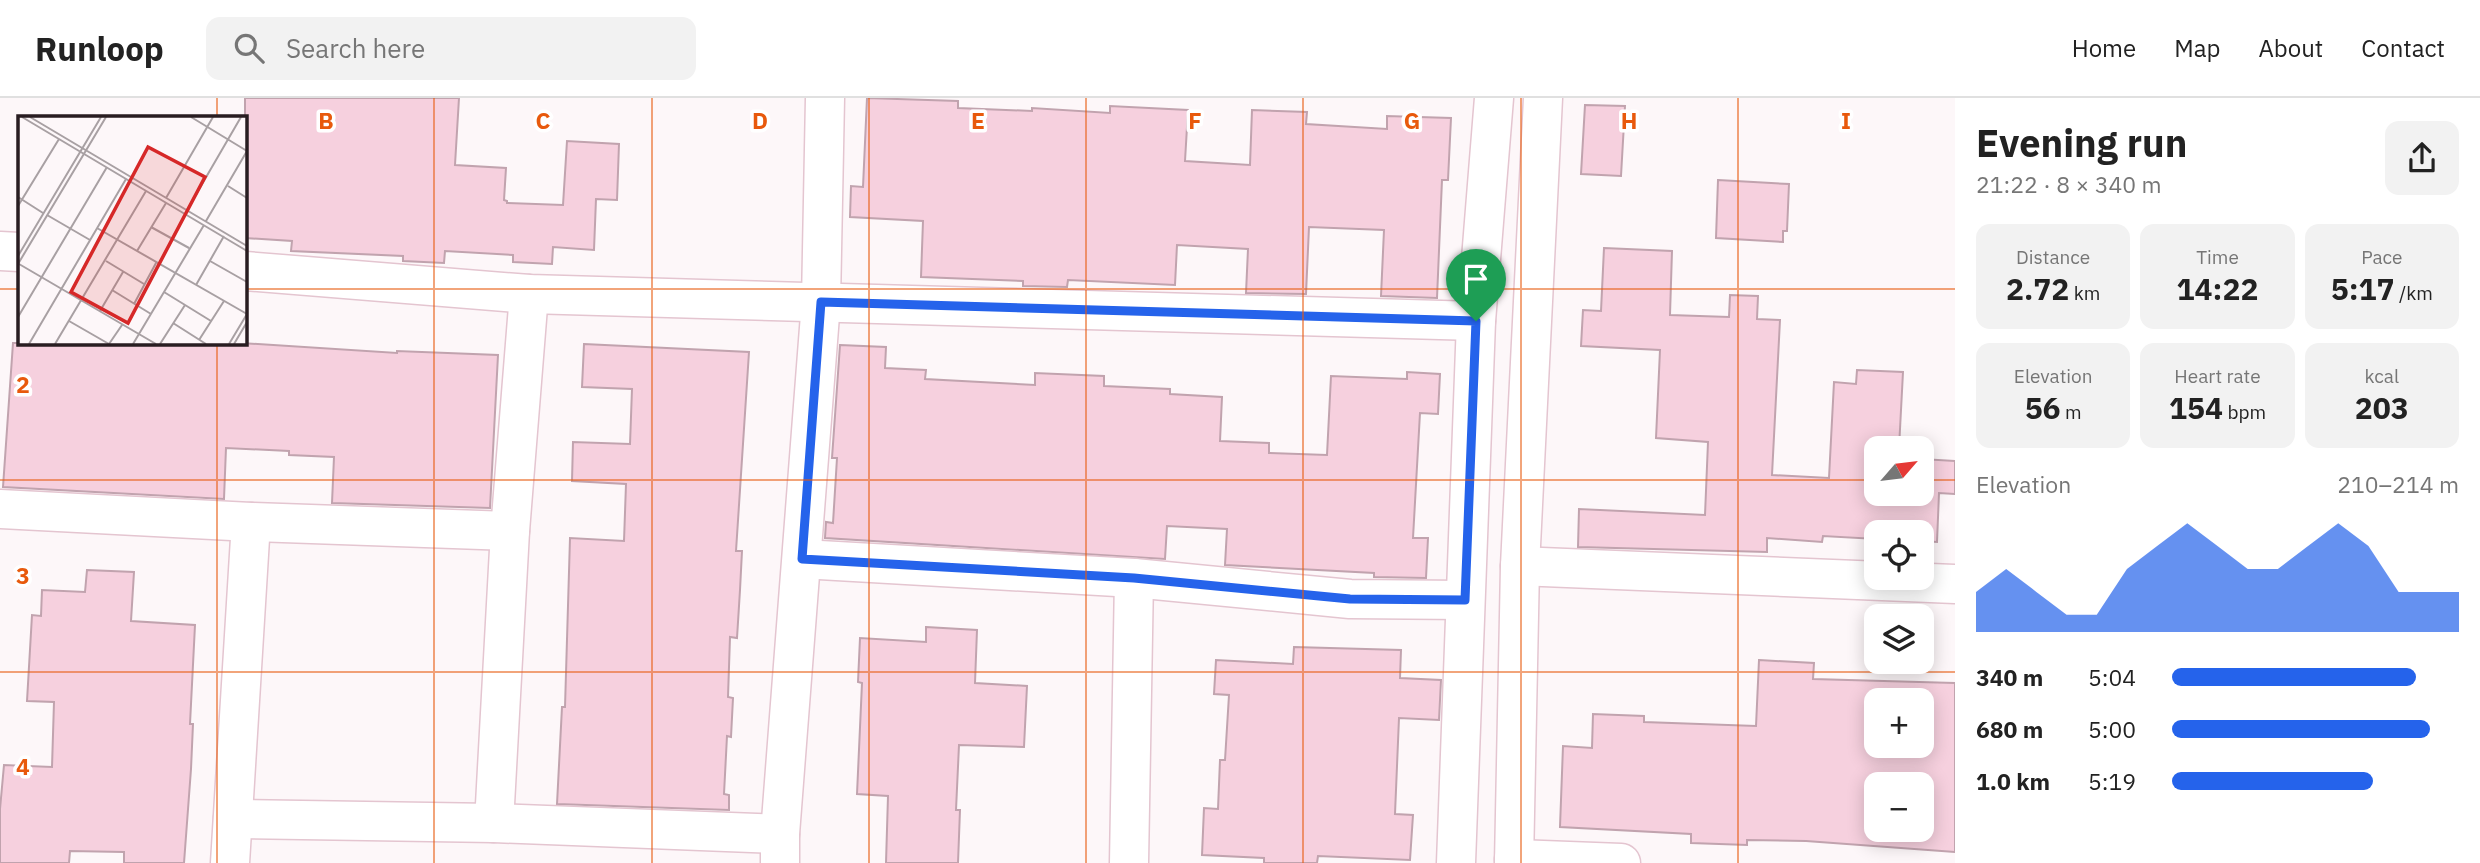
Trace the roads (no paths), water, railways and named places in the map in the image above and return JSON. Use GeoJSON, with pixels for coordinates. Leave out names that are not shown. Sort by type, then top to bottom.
{"type":"FeatureCollection","features":[{"type":"Feature","properties":{"kind":"street"},"geometry":{"type":"LineString","coordinates":[[233,819],[494,823],[780,848],[821,302],[825,98]]}},
{"type":"Feature","properties":{"kind":"street"},"geometry":{"type":"LineString","coordinates":[[1456,863],[1476,321],[1494,98]]}},
{"type":"Feature","properties":{"kind":"street"},"geometry":{"type":"LineString","coordinates":[[1543,98],[1520,566],[1514,861],[1621,863]]}},
{"type":"Feature","properties":{"kind":"street"},"geometry":{"type":"LineString","coordinates":[[0,251],[18,252]]}},
{"type":"Feature","properties":{"kind":"street"},"geometry":{"type":"LineString","coordinates":[[247,271],[529,293],[1476,321]]}},
{"type":"Feature","properties":{"kind":"street"},"geometry":{"type":"LineString","coordinates":[[494,823],[510,531],[529,293]]}},
{"type":"Feature","properties":{"kind":"street"},"geometry":{"type":"LineString","coordinates":[[0,509],[251,522],[510,531]]}},
{"type":"Feature","properties":{"kind":"street"},"geometry":{"type":"LineString","coordinates":[[230,863],[251,522]]}},
{"type":"Feature","properties":{"kind":"street"},"geometry":{"type":"LineString","coordinates":[[802,559],[1134,578],[1350,599],[1465,600]]}},
{"type":"Feature","properties":{"kind":"street"},"geometry":{"type":"LineString","coordinates":[[1520,566],[1955,584]]}},
{"type":"Feature","properties":{"kind":"street"},"geometry":{"type":"LineString","coordinates":[[1129,863],[1134,578]]}}]}
